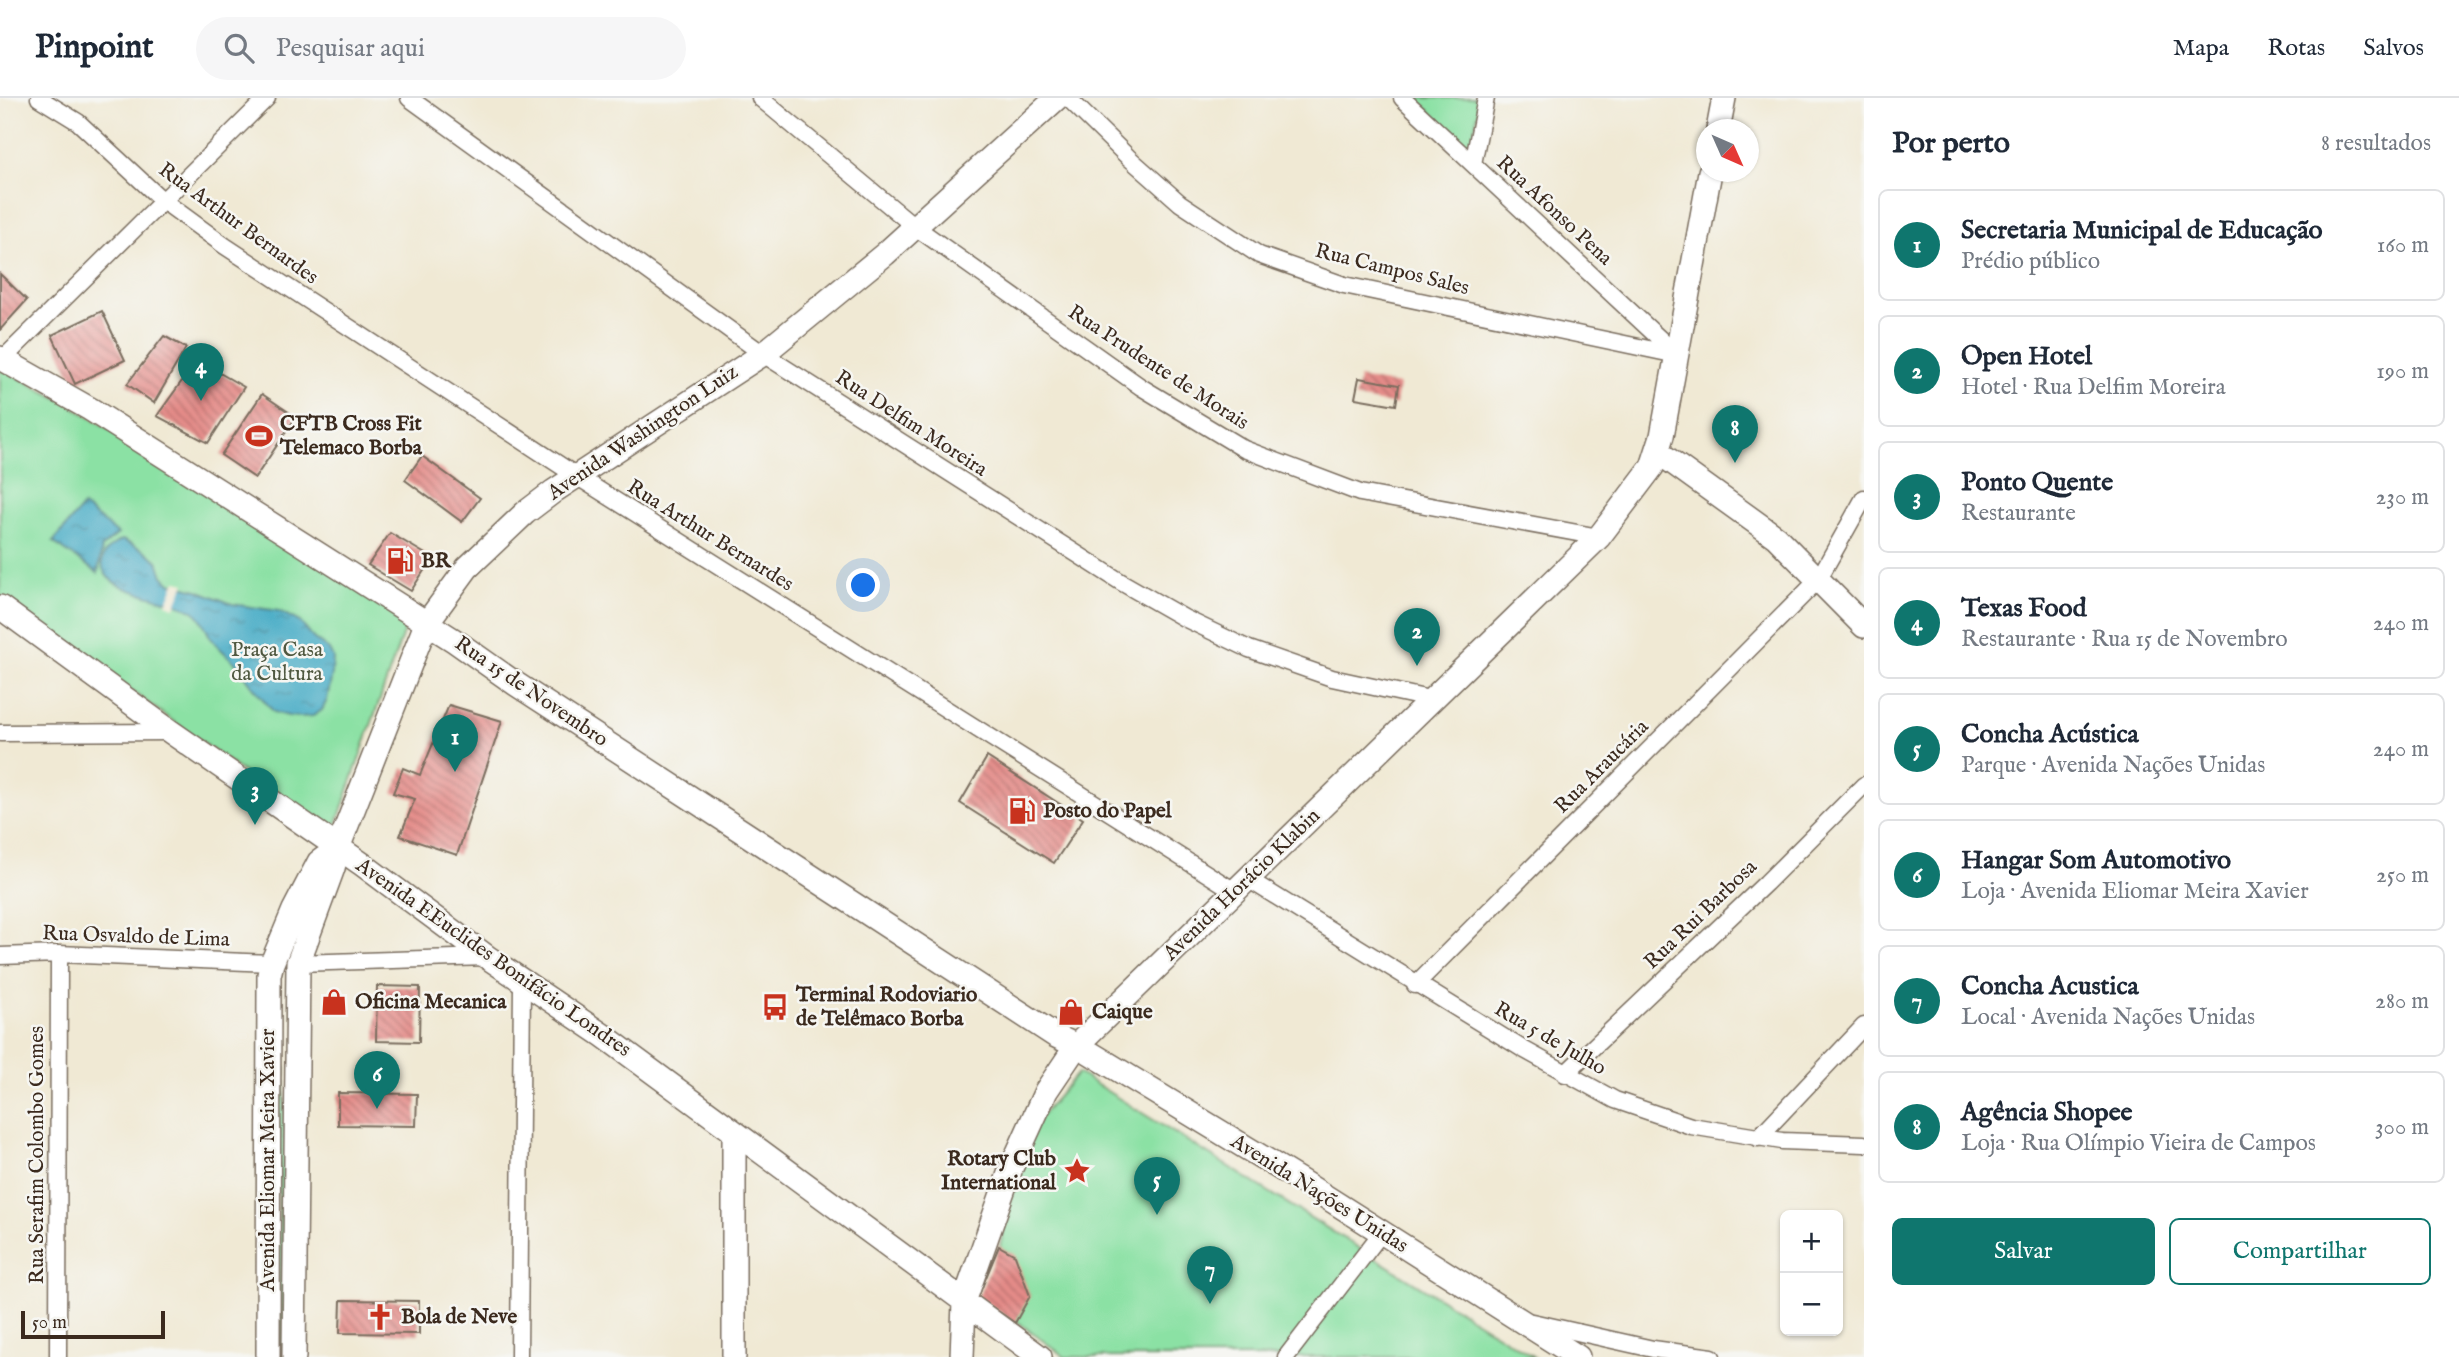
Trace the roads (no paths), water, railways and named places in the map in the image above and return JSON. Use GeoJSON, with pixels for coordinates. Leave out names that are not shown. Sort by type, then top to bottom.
{"type":"FeatureCollection","features":[{"type":"Feature","properties":{"kind":"main road","name":"Avenida Washington Luiz"},"geometry":{"type":"LineString","coordinates":[[298,963],[338,848],[426,624],[441,601],[476,559],[526,513],[763,354],[885,254],[1057,98]]}},
{"type":"Feature","properties":{"kind":"main road"},"geometry":{"type":"LineString","coordinates":[[1720,119],[1724,98]]}},
{"type":"Feature","properties":{"kind":"main road","name":"Avenida Horácio Klabin"},"geometry":{"type":"LineString","coordinates":[[962,1357],[1012,1168],[1067,1040],[1242,886],[1273,852],[1434,700],[1599,537],[1641,483],[1658,452],[1708,182]]}},
{"type":"Feature","properties":{"kind":"main road","name":"Rua 15 de Novembro"},"geometry":{"type":"LineString","coordinates":[[1,358],[90,409],[1067,1040]]}},
{"type":"Feature","properties":{"kind":"main road"},"geometry":{"type":"LineString","coordinates":[[1658,452],[1776,537],[1864,626]]}},
{"type":"Feature","properties":{"kind":"main road","name":"Avenida EEuclides Bonifácio Londres"},"geometry":{"type":"LineString","coordinates":[[0,607],[171,732],[290,812],[487,957],[604,1035],[973,1308]]}},
{"type":"Feature","properties":{"kind":"main road","name":"Avenida Washington Luiz"},"geometry":{"type":"LineString","coordinates":[[272,963],[318,862],[338,848]]}},
{"type":"Feature","properties":{"kind":"main road","name":"Avenida Eliomar Meira Xavier"},"geometry":{"type":"LineString","coordinates":[[268,1357],[268,985],[272,963]]}},
{"type":"Feature","properties":{"kind":"main road","name":"Avenida Eliomar Meira Xavier"},"geometry":{"type":"LineString","coordinates":[[294,1357],[298,963]]}},
{"type":"Feature","properties":{"kind":"main road","name":"Avenida Nações Unidas"},"geometry":{"type":"LineString","coordinates":[[1067,1040],[1382,1232],[1578,1357]]}},
{"type":"Feature","properties":{"kind":"main road"},"geometry":{"type":"LineString","coordinates":[[734,1132],[734,1357]]}},
{"type":"Feature","properties":{"kind":"main road"},"geometry":{"type":"LineString","coordinates":[[973,1308],[1040,1357]]}},
{"type":"Feature","properties":{"kind":"street","name":"Rua Arthur Bernardes"},"geometry":{"type":"LineString","coordinates":[[39,98],[78,122],[162,200],[225,246],[578,477],[1242,886]]}},
{"type":"Feature","properties":{"kind":"street"},"geometry":{"type":"LineString","coordinates":[[1,358],[267,98]]}},
{"type":"Feature","properties":{"kind":"street","name":"Rua Delfim Moreira"},"geometry":{"type":"LineString","coordinates":[[409,98],[763,354],[1121,582],[1184,618],[1249,649],[1332,678],[1434,700]]}},
{"type":"Feature","properties":{"kind":"street","name":"Rua Prudente de Morais"},"geometry":{"type":"LineString","coordinates":[[760,98],[914,226],[1141,387],[1244,449],[1360,493],[1599,537]]}},
{"type":"Feature","properties":{"kind":"street","name":"Rua Campos Sales"},"geometry":{"type":"LineString","coordinates":[[1068,98],[1128,157],[1180,202],[1259,255],[1344,285],[1677,355]]}},
{"type":"Feature","properties":{"kind":"street","name":"Rua Afonso Pena"},"geometry":{"type":"LineString","coordinates":[[1402,98],[1677,355]]}},
{"type":"Feature","properties":{"kind":"street"},"geometry":{"type":"LineString","coordinates":[[1473,164],[1486,98]]}},
{"type":"Feature","properties":{"kind":"street","name":"Rua Araucária"},"geometry":{"type":"LineString","coordinates":[[1416,985],[1818,580],[1864,498]]}},
{"type":"Feature","properties":{"kind":"street"},"geometry":{"type":"LineString","coordinates":[[0,733],[171,732]]}},
{"type":"Feature","properties":{"kind":"street","name":"Rua Rui Barbosa"},"geometry":{"type":"LineString","coordinates":[[1566,1074],[1766,883],[1864,785]]}},
{"type":"Feature","properties":{"kind":"street","name":"Rua 5 de Julho"},"geometry":{"type":"LineString","coordinates":[[1242,886],[1615,1100],[1691,1126],[1758,1138],[1864,1144]]}},
{"type":"Feature","properties":{"kind":"street","name":"Rua Osvaldo de Lima"},"geometry":{"type":"LineString","coordinates":[[0,956],[59,954],[272,963]]}},
{"type":"Feature","properties":{"kind":"street","name":"Rua Serafim Colombo Gomes"},"geometry":{"type":"LineString","coordinates":[[58,1357],[59,954]]}},
{"type":"Feature","properties":{"kind":"street"},"geometry":{"type":"LineString","coordinates":[[298,963],[487,957]]}},
{"type":"Feature","properties":{"kind":"street"},"geometry":{"type":"LineString","coordinates":[[519,1357],[522,981]]}},
{"type":"Feature","properties":{"kind":"street"},"geometry":{"type":"LineString","coordinates":[[1758,1138],[1864,1026]]}},
{"type":"Feature","properties":{"kind":"street"},"geometry":{"type":"LineString","coordinates":[[1286,1357],[1382,1232]]}},
{"type":"Feature","properties":{"kind":"street"},"geometry":{"type":"LineString","coordinates":[[1516,1318],[1653,1349],[1712,1357]]}},
{"type":"Feature","properties":{"kind":"water"},"geometry":{"type":"Polygon","coordinates":[[[83,506],[118,534],[102,547],[98,573],[53,542],[83,506]]]}},
{"type":"Feature","properties":{"kind":"water"},"geometry":{"type":"Polygon","coordinates":[[[122,540],[144,550],[158,561],[163,576],[170,583],[232,604],[279,611],[300,622],[313,638],[329,650],[333,658],[327,700],[322,710],[313,716],[300,717],[274,712],[237,665],[214,642],[202,620],[193,611],[132,591],[111,580],[105,573],[103,557],[113,545],[122,540]]]}},
{"type":"Feature","properties":{"kind":"place","name":"Texas Food"},"geometry":{"type":"Point","coordinates":[201,401]}},
{"type":"Feature","properties":{"kind":"place","name":"CFTB Cross Fit Telemaco Borba"},"geometry":{"type":"Point","coordinates":[259,436]}},
{"type":"Feature","properties":{"kind":"place","name":"Agência Shopee"},"geometry":{"type":"Point","coordinates":[1735,463]}},
{"type":"Feature","properties":{"kind":"place","name":"BR"},"geometry":{"type":"Point","coordinates":[400,561]}},
{"type":"Feature","properties":{"kind":"place","name":"Open Hotel"},"geometry":{"type":"Point","coordinates":[1417,666]}},
{"type":"Feature","properties":{"kind":"place","name":"Secretaria Municipal de Educação"},"geometry":{"type":"Point","coordinates":[455,772]}},
{"type":"Feature","properties":{"kind":"place","name":"Posto do Papel"},"geometry":{"type":"Point","coordinates":[1022,811]}},
{"type":"Feature","properties":{"kind":"place","name":"Ponto Quente"},"geometry":{"type":"Point","coordinates":[255,825]}},
{"type":"Feature","properties":{"kind":"place","name":"Oficina Mecanica"},"geometry":{"type":"Point","coordinates":[334,1002]}},
{"type":"Feature","properties":{"kind":"place","name":"Terminal Rodoviario de Telêmaco Borba"},"geometry":{"type":"Point","coordinates":[775,1007]}},
{"type":"Feature","properties":{"kind":"place","name":"Caique"},"geometry":{"type":"Point","coordinates":[1071,1012]}},
{"type":"Feature","properties":{"kind":"place","name":"Hangar Som Automotivo"},"geometry":{"type":"Point","coordinates":[377,1109]}},
{"type":"Feature","properties":{"kind":"place","name":"Rotary Club International"},"geometry":{"type":"Point","coordinates":[1077,1171]}},
{"type":"Feature","properties":{"kind":"place","name":"Concha Acústica"},"geometry":{"type":"Point","coordinates":[1157,1215]}},
{"type":"Feature","properties":{"kind":"place","name":"Concha Acustica"},"geometry":{"type":"Point","coordinates":[1210,1304]}},
{"type":"Feature","properties":{"kind":"place","name":"Bola de Neve"},"geometry":{"type":"Point","coordinates":[380,1317]}},
{"type":"Feature","properties":{"kind":"park label","name":"Praça Casa da Cultura"},"geometry":{"type":"Point","coordinates":[277,662]}}]}
